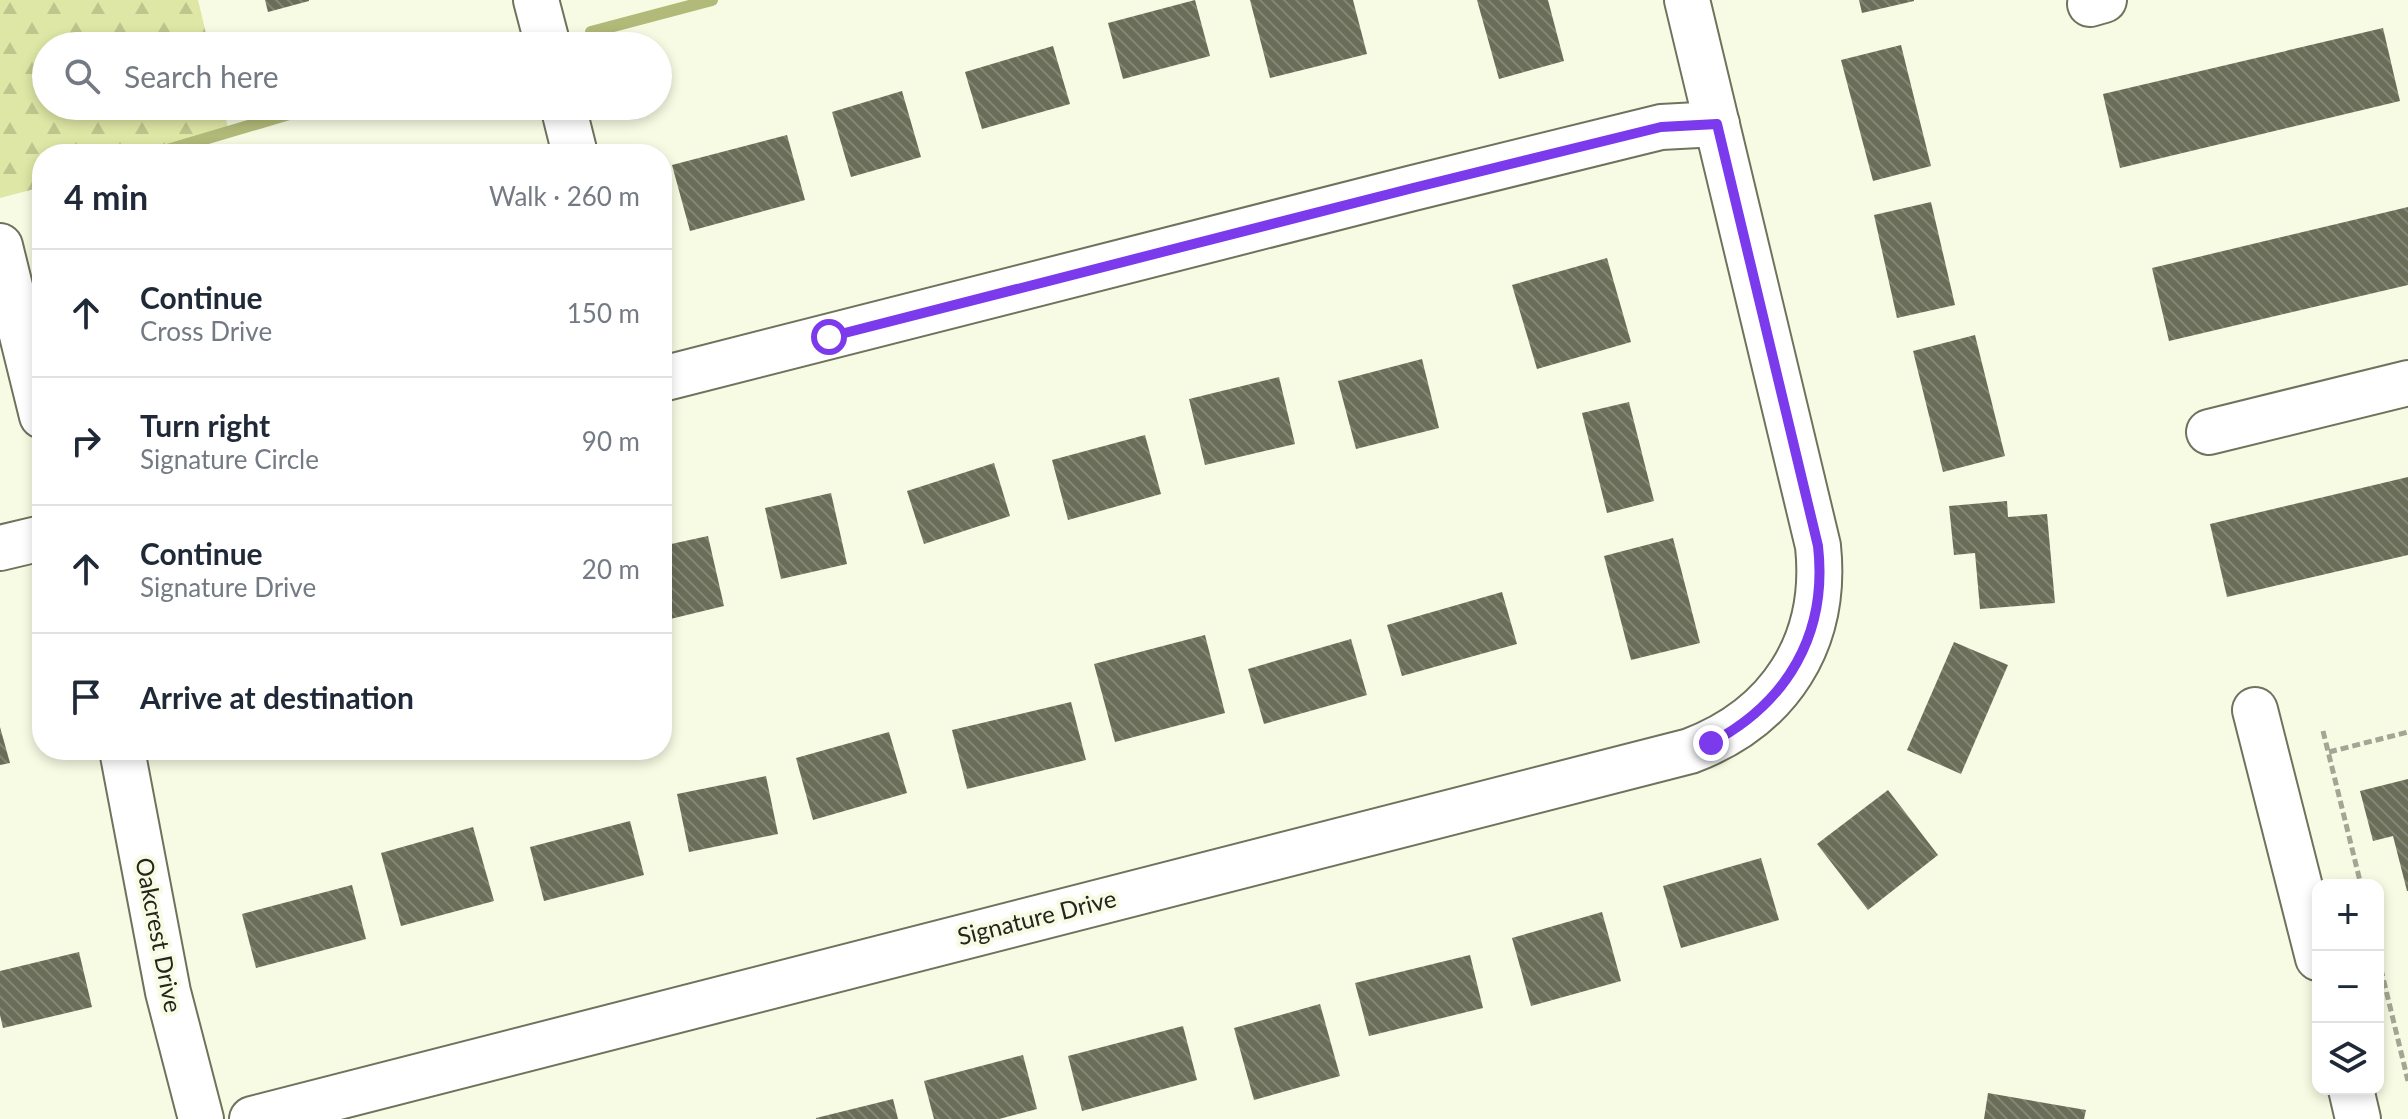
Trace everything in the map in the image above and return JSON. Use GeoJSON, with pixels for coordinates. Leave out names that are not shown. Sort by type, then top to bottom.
{"type":"FeatureCollection","features":[{"type":"Feature","properties":{"kind":"street"},"geometry":{"type":"LineString","coordinates":[[536,0],[544,32]]}},
{"type":"Feature","properties":{"kind":"street","name":"Signature Drive"},"geometry":{"type":"LineString","coordinates":[[252,1119],[1690,751],[1737,730],[1770,701],[1794,669],[1806,646],[1818,604],[1818,546],[1687,0]]}},
{"type":"Feature","properties":{"kind":"street"},"geometry":{"type":"LineString","coordinates":[[566,120],[572,144]]}},
{"type":"Feature","properties":{"kind":"street"},"geometry":{"type":"LineString","coordinates":[[672,376],[1661,127],[1717,124]]}},
{"type":"Feature","properties":{"kind":"street"},"geometry":{"type":"LineString","coordinates":[[0,246],[32,376]]}},
{"type":"Feature","properties":{"kind":"street"},"geometry":{"type":"LineString","coordinates":[[2209,432],[2408,383]]}},
{"type":"Feature","properties":{"kind":"street"},"geometry":{"type":"LineString","coordinates":[[0,548],[32,540]]}},
{"type":"Feature","properties":{"kind":"street"},"geometry":{"type":"LineString","coordinates":[[2255,710],[2316,951]]}},
{"type":"Feature","properties":{"kind":"street","name":"Oakcrest Drive"},"geometry":{"type":"LineString","coordinates":[[124,760],[168,992],[201,1119]]}},
{"type":"Feature","properties":{"kind":"street"},"geometry":{"type":"LineString","coordinates":[[2352,1095],[2358,1119]]}},
{"type":"Feature","properties":{"kind":"path"},"geometry":{"type":"LineString","coordinates":[[2323,731],[2360,879]]}},
{"type":"Feature","properties":{"kind":"path"},"geometry":{"type":"LineString","coordinates":[[2329,752],[2408,732]]}},
{"type":"Feature","properties":{"kind":"path"},"geometry":{"type":"LineString","coordinates":[[2384,982],[2408,1081]]}},
{"type":"Feature","properties":{"kind":"green space"},"geometry":{"type":"Polygon","coordinates":[[[0,0],[198,0],[206,32],[32,32],[32,120],[226,120],[229,132],[188,144],[32,144],[32,190],[0,198],[0,0]]]}},
{"type":"Feature","properties":{"kind":"building"},"geometry":{"type":"Polygon","coordinates":[[[265,0],[309,0],[309,1],[268,12],[265,0]]]}},
{"type":"Feature","properties":{"kind":"building"},"geometry":{"type":"Polygon","coordinates":[[[1195,0],[1210,56],[1123,79],[1108,23],[1195,0]]]}},
{"type":"Feature","properties":{"kind":"building"},"geometry":{"type":"Polygon","coordinates":[[[1250,0],[1353,0],[1367,54],[1270,78],[1250,0]]]}},
{"type":"Feature","properties":{"kind":"building"},"geometry":{"type":"Polygon","coordinates":[[[1477,0],[1548,0],[1564,61],[1499,79],[1477,0]]]}},
{"type":"Feature","properties":{"kind":"building"},"geometry":{"type":"Polygon","coordinates":[[[1859,0],[1914,0],[1914,1],[1862,13],[1859,0]]]}},
{"type":"Feature","properties":{"kind":"building"},"geometry":{"type":"Polygon","coordinates":[[[2383,28],[2400,101],[2120,168],[2103,94],[2383,28]]]}},
{"type":"Feature","properties":{"kind":"building"},"geometry":{"type":"Polygon","coordinates":[[[1901,45],[1931,166],[1873,181],[1841,60],[1901,45]]]}},
{"type":"Feature","properties":{"kind":"building"},"geometry":{"type":"Polygon","coordinates":[[[1053,46],[1070,104],[982,129],[965,72],[1053,46]]]}},
{"type":"Feature","properties":{"kind":"building"},"geometry":{"type":"Polygon","coordinates":[[[902,91],[921,157],[851,177],[832,112],[902,91]]]}},
{"type":"Feature","properties":{"kind":"building"},"geometry":{"type":"Polygon","coordinates":[[[787,135],[805,200],[690,231],[672,165],[787,135]]]}},
{"type":"Feature","properties":{"kind":"building"},"geometry":{"type":"Polygon","coordinates":[[[1931,202],[1955,305],[1897,318],[1874,215],[1931,202]]]}},
{"type":"Feature","properties":{"kind":"building"},"geometry":{"type":"Polygon","coordinates":[[[2408,207],[2408,285],[2169,341],[2152,268],[2408,207]]]}},
{"type":"Feature","properties":{"kind":"building"},"geometry":{"type":"Polygon","coordinates":[[[1607,258],[1631,342],[1537,369],[1512,285],[1607,258]]]}},
{"type":"Feature","properties":{"kind":"building"},"geometry":{"type":"Polygon","coordinates":[[[1975,335],[2005,456],[1943,472],[1913,351],[1975,335]]]}},
{"type":"Feature","properties":{"kind":"building"},"geometry":{"type":"Polygon","coordinates":[[[1422,359],[1439,428],[1356,449],[1338,381],[1422,359]]]}},
{"type":"Feature","properties":{"kind":"building"},"geometry":{"type":"Polygon","coordinates":[[[1279,377],[1295,444],[1205,465],[1189,399],[1279,377]]]}},
{"type":"Feature","properties":{"kind":"building"},"geometry":{"type":"Polygon","coordinates":[[[1629,402],[1654,501],[1607,513],[1582,413],[1629,402]]]}},
{"type":"Feature","properties":{"kind":"building"},"geometry":{"type":"Polygon","coordinates":[[[1145,435],[1161,494],[1068,520],[1052,460],[1145,435]]]}},
{"type":"Feature","properties":{"kind":"building"},"geometry":{"type":"Polygon","coordinates":[[[994,463],[1010,516],[924,544],[907,491],[994,463]]]}},
{"type":"Feature","properties":{"kind":"building"},"geometry":{"type":"Polygon","coordinates":[[[2408,477],[2408,555],[2227,597],[2210,524],[2408,477]]]}},
{"type":"Feature","properties":{"kind":"building"},"geometry":{"type":"Polygon","coordinates":[[[831,493],[847,564],[781,579],[765,508],[831,493]]]}},
{"type":"Feature","properties":{"kind":"building"},"geometry":{"type":"Polygon","coordinates":[[[2007,501],[2008,517],[2047,514],[2055,603],[1980,609],[1975,553],[1954,555],[1949,506],[2007,501]]]}},
{"type":"Feature","properties":{"kind":"building"},"geometry":{"type":"Polygon","coordinates":[[[708,536],[724,606],[672,619],[672,544],[708,536]]]}},
{"type":"Feature","properties":{"kind":"building"},"geometry":{"type":"Polygon","coordinates":[[[1673,538],[1700,643],[1631,660],[1604,556],[1673,538]]]}},
{"type":"Feature","properties":{"kind":"building"},"geometry":{"type":"Polygon","coordinates":[[[1502,592],[1517,644],[1402,676],[1387,625],[1502,592]]]}},
{"type":"Feature","properties":{"kind":"building"},"geometry":{"type":"Polygon","coordinates":[[[1205,635],[1225,713],[1115,742],[1094,664],[1205,635]]]}},
{"type":"Feature","properties":{"kind":"building"},"geometry":{"type":"Polygon","coordinates":[[[1351,639],[1367,695],[1264,724],[1248,669],[1351,639]]]}},
{"type":"Feature","properties":{"kind":"building"},"geometry":{"type":"Polygon","coordinates":[[[1954,642],[2008,665],[1961,774],[1907,750],[1954,642]]]}},
{"type":"Feature","properties":{"kind":"building"},"geometry":{"type":"Polygon","coordinates":[[[1071,702],[1086,760],[967,789],[952,730],[1071,702]]]}},
{"type":"Feature","properties":{"kind":"building"},"geometry":{"type":"Polygon","coordinates":[[[0,727],[10,763],[0,765],[0,727]]]}},
{"type":"Feature","properties":{"kind":"building"},"geometry":{"type":"Polygon","coordinates":[[[889,732],[907,793],[813,820],[796,758],[889,732]]]}},
{"type":"Feature","properties":{"kind":"building"},"geometry":{"type":"Polygon","coordinates":[[[766,776],[778,834],[689,852],[677,794],[766,776]]]}},
{"type":"Feature","properties":{"kind":"building"},"geometry":{"type":"Polygon","coordinates":[[[2408,779],[2407,891],[2393,836],[2373,841],[2360,791],[2408,779]]]}},
{"type":"Feature","properties":{"kind":"building"},"geometry":{"type":"Polygon","coordinates":[[[1888,790],[1938,855],[1868,910],[1817,844],[1888,790]]]}},
{"type":"Feature","properties":{"kind":"building"},"geometry":{"type":"Polygon","coordinates":[[[630,821],[644,875],[544,901],[530,847],[630,821]]]}},
{"type":"Feature","properties":{"kind":"building"},"geometry":{"type":"Polygon","coordinates":[[[473,827],[494,901],[401,926],[381,853],[473,827]]]}},
{"type":"Feature","properties":{"kind":"building"},"geometry":{"type":"Polygon","coordinates":[[[1761,858],[1779,920],[1681,948],[1663,886],[1761,858]]]}},
{"type":"Feature","properties":{"kind":"building"},"geometry":{"type":"Polygon","coordinates":[[[352,885],[366,939],[256,968],[242,914],[352,885]]]}},
{"type":"Feature","properties":{"kind":"building"},"geometry":{"type":"Polygon","coordinates":[[[1602,912],[1621,981],[1531,1006],[1512,938],[1602,912]]]}},
{"type":"Feature","properties":{"kind":"building"},"geometry":{"type":"Polygon","coordinates":[[[79,952],[92,1007],[3,1028],[0,971],[79,952]]]}},
{"type":"Feature","properties":{"kind":"building"},"geometry":{"type":"Polygon","coordinates":[[[1470,955],[1483,1008],[1369,1036],[1355,983],[1470,955]]]}},
{"type":"Feature","properties":{"kind":"building"},"geometry":{"type":"Polygon","coordinates":[[[1320,1004],[1340,1076],[1254,1100],[1234,1028],[1320,1004]]]}},
{"type":"Feature","properties":{"kind":"building"},"geometry":{"type":"Polygon","coordinates":[[[1183,1026],[1197,1080],[1082,1111],[1068,1056],[1183,1026]]]}},
{"type":"Feature","properties":{"kind":"building"},"geometry":{"type":"Polygon","coordinates":[[[1023,1055],[1037,1109],[999,1119],[934,1119],[924,1081],[1023,1055]]]}},
{"type":"Feature","properties":{"kind":"building"},"geometry":{"type":"Polygon","coordinates":[[[1988,1093],[2086,1110],[2084,1119],[1984,1119],[1988,1093]]]}},
{"type":"Feature","properties":{"kind":"building"},"geometry":{"type":"Polygon","coordinates":[[[893,1099],[898,1119],[816,1119],[816,1118],[893,1099]]]}},
{"type":"Feature","properties":{"kind":"waterway"},"geometry":{"type":"LineString","coordinates":[[591,32],[712,0]]}},
{"type":"Feature","properties":{"kind":"waterway"},"geometry":{"type":"LineString","coordinates":[[188,144],[269,120]]}},
{"type":"Feature","properties":{"kind":"route"},"geometry":{"type":"LineString","coordinates":[[829,337],[1661,127],[1717,124],[1820,561],[1818,604],[1806,646],[1794,669],[1770,701],[1737,730],[1711,743]]}}]}
